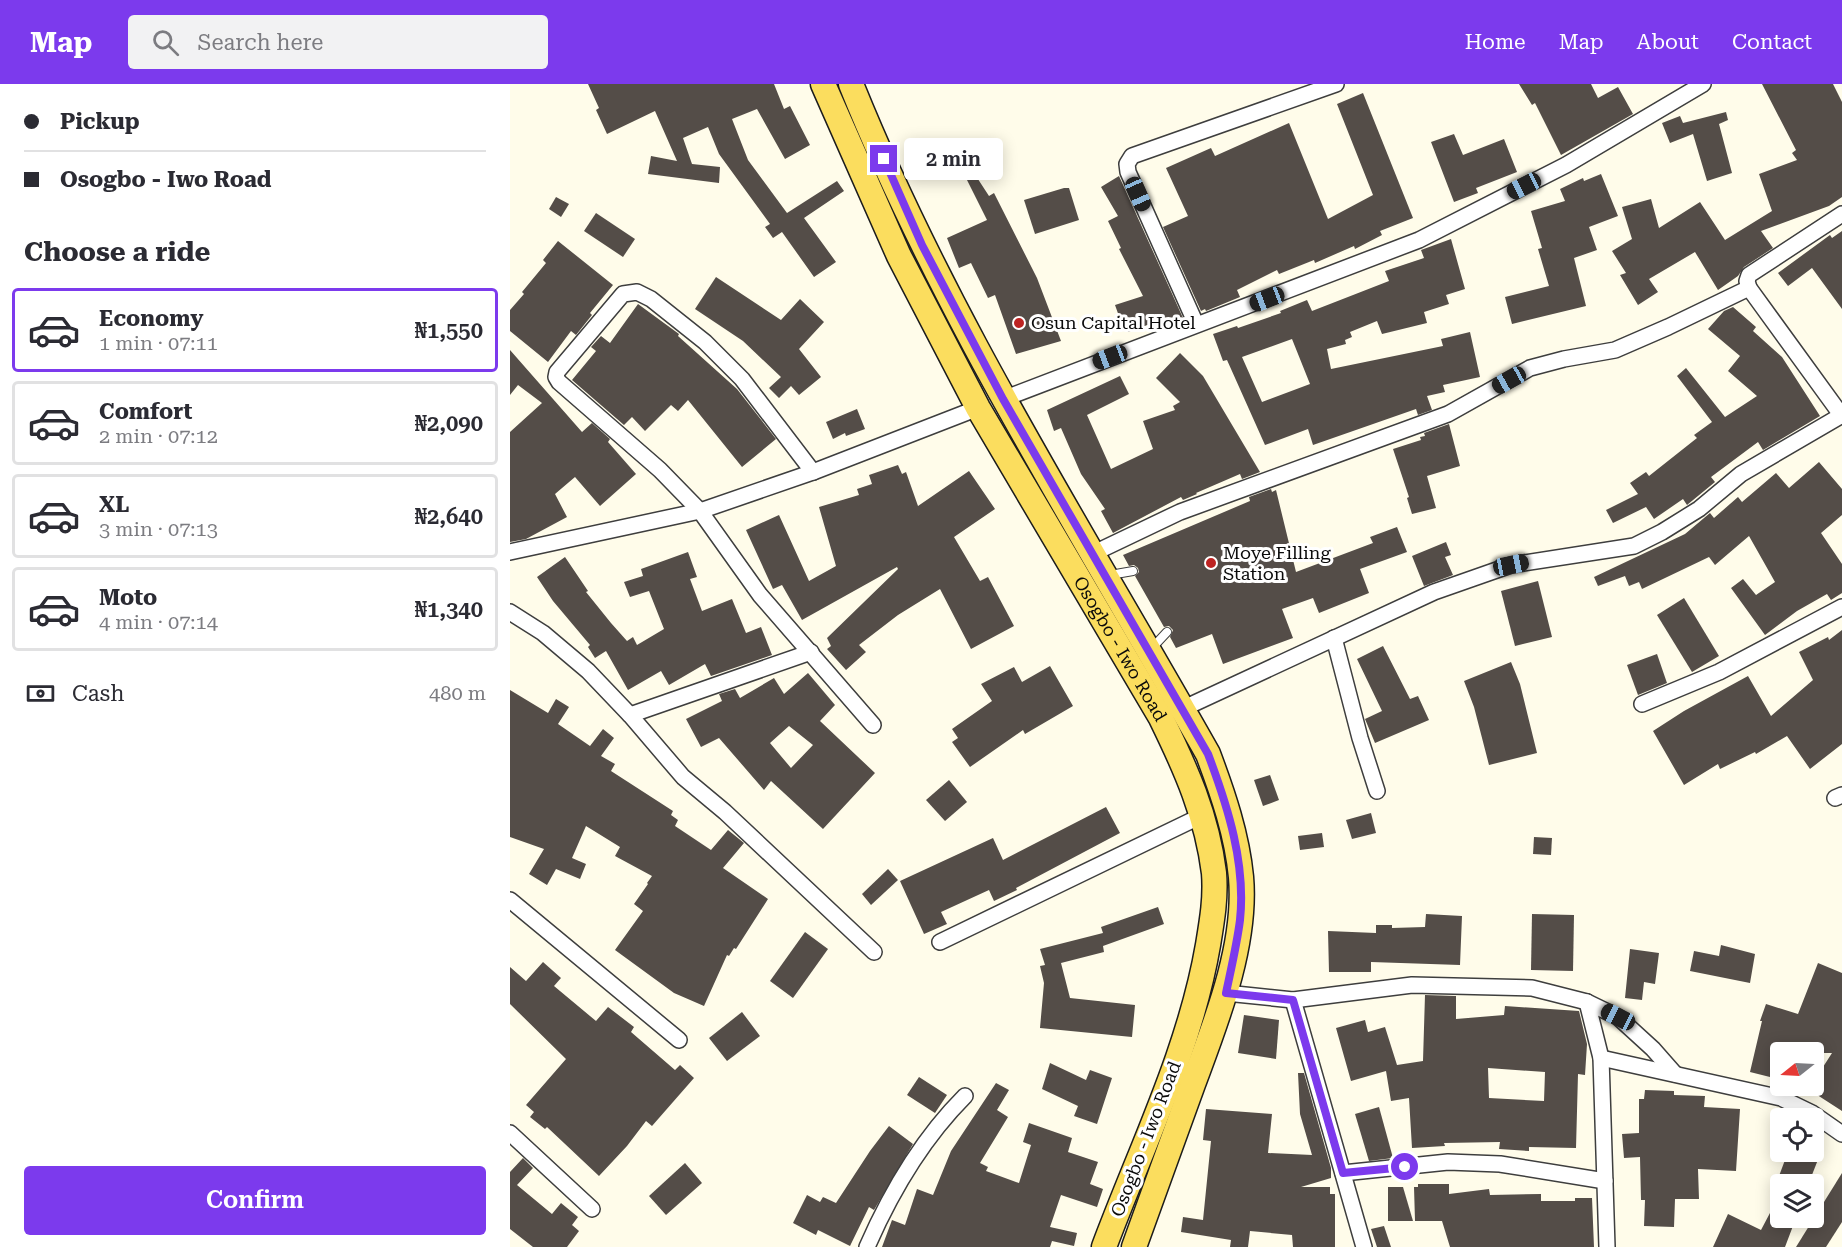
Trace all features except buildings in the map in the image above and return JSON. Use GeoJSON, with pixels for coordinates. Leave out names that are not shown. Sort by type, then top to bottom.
{"type":"FeatureCollection","features":[{"type":"Feature","properties":{"kind":"main road","name":"Osogbo - Iwo Road"},"geometry":{"type":"LineString","coordinates":[[823,84],[898,256],[978,408],[1161,718],[1186,768],[1203,815],[1214,873],[1214,907],[1201,985],[1185,1039],[1104,1247]]}},
{"type":"Feature","properties":{"kind":"main road","name":"Osogbo - Iwo Road"},"geometry":{"type":"LineString","coordinates":[[851,84],[922,245],[1003,399],[1208,754],[1223,795],[1241,878],[1240,920],[1226,993],[1134,1247]]}},
{"type":"Feature","properties":{"kind":"street"},"geometry":{"type":"LineString","coordinates":[[1196,324],[1128,172],[1127,164],[1132,156],[1336,84]]}},
{"type":"Feature","properties":{"kind":"street"},"geometry":{"type":"LineString","coordinates":[[1003,399],[1419,240],[1566,165],[1703,84]]}},
{"type":"Feature","properties":{"kind":"street"},"geometry":{"type":"LineString","coordinates":[[1182,709],[1434,592],[1511,565],[1634,546],[1699,509],[1741,474],[1842,416],[1749,288],[1747,281],[1749,275],[1842,214]]}},
{"type":"Feature","properties":{"kind":"street"},"geometry":{"type":"LineString","coordinates":[[1092,554],[1180,512],[1448,414],[1530,369],[1564,359],[1615,350],[1749,288]]}},
{"type":"Feature","properties":{"kind":"street"},"geometry":{"type":"LineString","coordinates":[[813,472],[742,379],[705,342],[651,299],[637,292],[623,294],[557,372],[556,377],[559,382],[660,470],[700,511],[760,595],[873,724]]}},
{"type":"Feature","properties":{"kind":"street"},"geometry":{"type":"LineString","coordinates":[[510,552],[700,511],[813,472],[978,408]]}},
{"type":"Feature","properties":{"kind":"street"},"geometry":{"type":"LineString","coordinates":[[1642,704],[1719,672],[1842,607]]}},
{"type":"Feature","properties":{"kind":"street"},"geometry":{"type":"LineString","coordinates":[[510,612],[552,640],[588,671],[630,715],[683,777],[725,812],[874,952]]}},
{"type":"Feature","properties":{"kind":"street"},"geometry":{"type":"LineString","coordinates":[[1334,638],[1360,738],[1377,791]]}},
{"type":"Feature","properties":{"kind":"street"},"geometry":{"type":"LineString","coordinates":[[630,715],[811,652]]}},
{"type":"Feature","properties":{"kind":"street"},"geometry":{"type":"LineString","coordinates":[[940,942],[1203,815]]}},
{"type":"Feature","properties":{"kind":"street"},"geometry":{"type":"LineString","coordinates":[[510,900],[679,1040]]}},
{"type":"Feature","properties":{"kind":"street"},"geometry":{"type":"LineString","coordinates":[[1226,993],[1293,1000],[1412,985],[1532,988],[1587,1002],[1618,1017],[1653,1049],[1675,1074]]}},
{"type":"Feature","properties":{"kind":"street"},"geometry":{"type":"LineString","coordinates":[[1293,1000],[1364,1247]]}},
{"type":"Feature","properties":{"kind":"street"},"geometry":{"type":"LineString","coordinates":[[1587,1002],[1601,1058],[1607,1247]]}},
{"type":"Feature","properties":{"kind":"street"},"geometry":{"type":"LineString","coordinates":[[1601,1058],[1781,1098],[1812,1113],[1842,1134]]}},
{"type":"Feature","properties":{"kind":"street"},"geometry":{"type":"LineString","coordinates":[[867,1247],[878,1222],[921,1146],[965,1096]]}},
{"type":"Feature","properties":{"kind":"street"},"geometry":{"type":"LineString","coordinates":[[510,1133],[592,1209]]}},
{"type":"Feature","properties":{"kind":"street"},"geometry":{"type":"LineString","coordinates":[[1343,1173],[1448,1162],[1500,1164],[1605,1181]]}},
{"type":"Feature","properties":{"kind":"lane"},"geometry":{"type":"LineString","coordinates":[[1105,576],[1133,571]]}},
{"type":"Feature","properties":{"kind":"lane"},"geometry":{"type":"LineString","coordinates":[[1149,651],[1167,632]]}},
{"type":"Feature","properties":{"kind":"place","name":"Osun Capital Hotel"},"geometry":{"type":"Point","coordinates":[1019,323]}},
{"type":"Feature","properties":{"kind":"place","name":"Moye Filling Station"},"geometry":{"type":"Point","coordinates":[1211,563]}},
{"type":"Feature","properties":{"kind":"route"},"geometry":{"type":"LineString","coordinates":[[884,159],[922,245],[1003,399],[1208,754],[1232,827],[1241,878],[1240,920],[1226,993],[1293,1000],[1343,1173],[1405,1167]]}}]}
